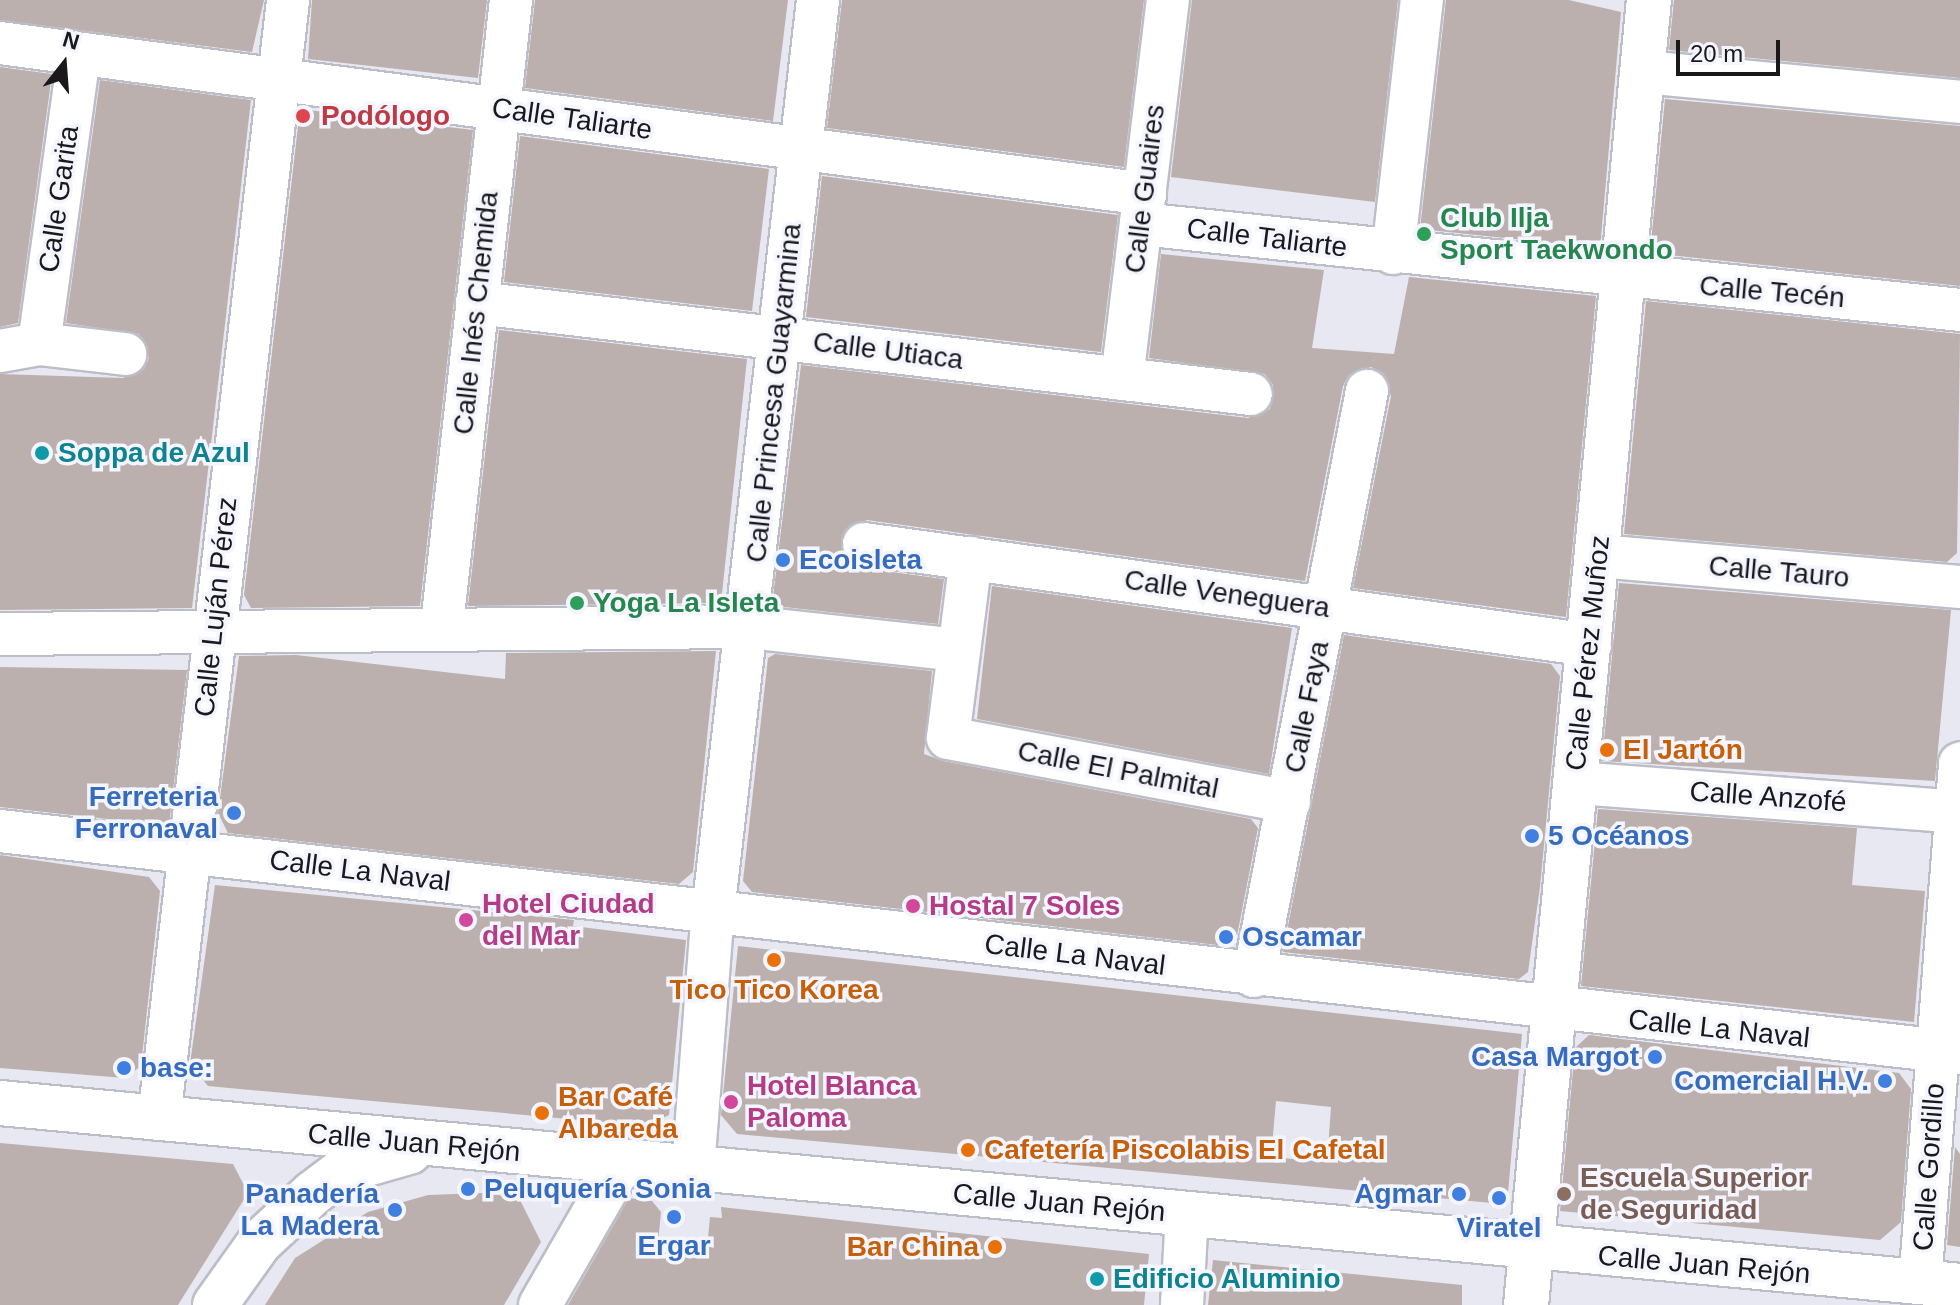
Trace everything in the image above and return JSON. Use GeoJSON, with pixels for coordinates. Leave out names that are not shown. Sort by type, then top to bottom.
{"type":"FeatureCollection","features":[{"type":"Feature","properties":{"kind":"street","name":"Calle Luján Pérez"},"geometry":{"type":"LineString","coordinates":[[159,1119],[195,851],[211,632],[288,0]]}},
{"type":"Feature","properties":{"kind":"street","name":"Calle Inés Chemida"},"geometry":{"type":"LineString","coordinates":[[442,625],[511,0]]}},
{"type":"Feature","properties":{"kind":"street","name":"Calle Princesa Guayarmina"},"geometry":{"type":"LineString","coordinates":[[693,1169],[713,912],[782,339],[818,0]]}},
{"type":"Feature","properties":{"kind":"street","name":"Calle Guaires"},"geometry":{"type":"LineString","coordinates":[[1122,379],[1168,0]]}},
{"type":"Feature","properties":{"kind":"street"},"geometry":{"type":"LineString","coordinates":[[1393,253],[1422,0]]}},
{"type":"Feature","properties":{"kind":"street","name":"Calle Pérez Muñoz"},"geometry":{"type":"LineString","coordinates":[[1526,1305],[1649,0]]}},
{"type":"Feature","properties":{"kind":"street","name":"Calle Taliarte"},"geometry":{"type":"LineString","coordinates":[[0,43],[801,150],[1393,253]]}},
{"type":"Feature","properties":{"kind":"street","name":"Calle Garita"},"geometry":{"type":"LineString","coordinates":[[20,348],[79,54]]}},
{"type":"Feature","properties":{"kind":"street"},"geometry":{"type":"LineString","coordinates":[[1644,72],[1960,102]]}},
{"type":"Feature","properties":{"kind":"street","name":"Calle Tecén"},"geometry":{"type":"LineString","coordinates":[[1393,253],[1621,279],[1960,310]]}},
{"type":"Feature","properties":{"kind":"street","name":"Calle Utiaca"},"geometry":{"type":"LineString","coordinates":[[477,303],[1251,394]]}},
{"type":"Feature","properties":{"kind":"street"},"geometry":{"type":"LineString","coordinates":[[20,348],[125,354]]}},
{"type":"Feature","properties":{"kind":"street","name":"Calle Faya"},"geometry":{"type":"LineString","coordinates":[[1254,976],[1367,391]]}},
{"type":"Feature","properties":{"kind":"street","name":"Calle Veneguera"},"geometry":{"type":"LineString","coordinates":[[864,544],[1590,645]]}},
{"type":"Feature","properties":{"kind":"street","name":"Calle Tauro"},"geometry":{"type":"LineString","coordinates":[[1599,556],[1960,587]]}},
{"type":"Feature","properties":{"kind":"street"},"geometry":{"type":"LineString","coordinates":[[0,634],[442,625],[747,627],[959,650],[971,558]]}},
{"type":"Feature","properties":{"kind":"street","name":"Calle El Palmital"},"geometry":{"type":"LineString","coordinates":[[959,650],[948,738],[1289,802]]}},
{"type":"Feature","properties":{"kind":"street","name":"Calle Gordillo"},"geometry":{"type":"LineString","coordinates":[[1940,1284],[1960,764]]}},
{"type":"Feature","properties":{"kind":"street","name":"Calle Anzofé"},"geometry":{"type":"LineString","coordinates":[[1576,783],[1958,812]]}},
{"type":"Feature","properties":{"kind":"street","name":"Calle La Naval"},"geometry":{"type":"LineString","coordinates":[[0,831],[195,851],[1553,1013],[1948,1052]]}},
{"type":"Feature","properties":{"kind":"street","name":"Calle Juan Rejón"},"geometry":{"type":"LineString","coordinates":[[0,1103],[262,1130],[1187,1214],[1532,1250],[1940,1284]]}},
{"type":"Feature","properties":{"kind":"street"},"geometry":{"type":"LineString","coordinates":[[262,1130],[290,1148],[297,1172],[278,1224]]}},
{"type":"Feature","properties":{"kind":"street"},"geometry":{"type":"LineString","coordinates":[[215,1305],[278,1224],[342,1171],[443,1145]]}},
{"type":"Feature","properties":{"kind":"street"},"geometry":{"type":"LineString","coordinates":[[540,1305],[623,1161]]}},
{"type":"Feature","properties":{"kind":"street"},"geometry":{"type":"LineString","coordinates":[[1182,1305],[1187,1214]]}},
{"type":"Feature","properties":{"kind":"building"},"geometry":{"type":"Polygon","coordinates":[[[0,0],[264,0],[252,52],[0,20],[0,0]]]}},
{"type":"Feature","properties":{"kind":"building"},"geometry":{"type":"Polygon","coordinates":[[[312,0],[487,0],[478,78],[308,59],[312,0]]]}},
{"type":"Feature","properties":{"kind":"building"},"geometry":{"type":"Polygon","coordinates":[[[535,0],[788,0],[773,121],[525,88],[535,0]]]}},
{"type":"Feature","properties":{"kind":"building"},"geometry":{"type":"Polygon","coordinates":[[[842,0],[1144,0],[1124,167],[827,128],[842,0]]]}},
{"type":"Feature","properties":{"kind":"building"},"geometry":{"type":"Polygon","coordinates":[[[1192,0],[1398,0],[1375,202],[1171,177],[1192,0]]]}},
{"type":"Feature","properties":{"kind":"building"},"geometry":{"type":"Polygon","coordinates":[[[1446,0],[1569,0],[1621,12],[1600,248],[1420,229],[1446,0]]]}},
{"type":"Feature","properties":{"kind":"building"},"geometry":{"type":"Polygon","coordinates":[[[1674,0],[1960,0],[1960,78],[1669,50],[1674,0]]]}},
{"type":"Feature","properties":{"kind":"building"},"geometry":{"type":"Polygon","coordinates":[[[0,67],[52,74],[18,323],[0,327],[0,67]]]}},
{"type":"Feature","properties":{"kind":"building"},"geometry":{"type":"Polygon","coordinates":[[[100,80],[251,100],[192,608],[0,610],[0,374],[123,378],[144,369],[149,358],[139,334],[66,323],[100,80]]]}},
{"type":"Feature","properties":{"kind":"building"},"geometry":{"type":"Polygon","coordinates":[[[1665,99],[1960,126],[1960,286],[1650,253],[1665,99]]]}},
{"type":"Feature","properties":{"kind":"building"},"geometry":{"type":"Polygon","coordinates":[[[300,109],[473,130],[420,606],[251,608],[244,595],[300,109]]]}},
{"type":"Feature","properties":{"kind":"building"},"geometry":{"type":"Polygon","coordinates":[[[520,136],[769,169],[752,311],[504,282],[520,136]]]}},
{"type":"Feature","properties":{"kind":"building"},"geometry":{"type":"Polygon","coordinates":[[[822,176],[1118,215],[1101,352],[806,317],[822,176]]]}},
{"type":"Feature","properties":{"kind":"building"},"geometry":{"type":"Polygon","coordinates":[[[1161,254],[1324,270],[1312,348],[1394,354],[1409,277],[1596,296],[1566,617],[1353,588],[1391,396],[1383,373],[1371,367],[1349,375],[1343,386],[1305,581],[867,520],[845,530],[842,554],[861,568],[944,579],[938,624],[784,607],[773,597],[801,365],[1248,418],[1270,409],[1273,385],[1265,374],[1149,358],[1161,254]]]}},
{"type":"Feature","properties":{"kind":"building"},"geometry":{"type":"Polygon","coordinates":[[[1646,301],[1960,334],[1957,553],[1947,562],[1624,534],[1646,301]]]}},
{"type":"Feature","properties":{"kind":"building"},"geometry":{"type":"Polygon","coordinates":[[[499,330],[747,359],[721,603],[468,606],[499,330]]]}},
{"type":"Feature","properties":{"kind":"building"},"geometry":{"type":"Polygon","coordinates":[[[1619,583],[1951,610],[1935,781],[1602,761],[1619,583]]]}},
{"type":"Feature","properties":{"kind":"building"},"geometry":{"type":"Polygon","coordinates":[[[992,586],[1292,628],[1269,774],[977,719],[992,586]]]}},
{"type":"Feature","properties":{"kind":"building"},"geometry":{"type":"Polygon","coordinates":[[[1344,635],[1551,664],[1560,676],[1540,887],[1528,972],[1519,979],[1283,952],[1344,635]]]}},
{"type":"Feature","properties":{"kind":"building"},"geometry":{"type":"Polygon","coordinates":[[[716,651],[693,872],[679,884],[228,833],[218,813],[239,656],[296,655],[505,679],[506,653],[716,651]]]}},
{"type":"Feature","properties":{"kind":"building"},"geometry":{"type":"Polygon","coordinates":[[[775,654],[932,671],[924,754],[943,761],[1251,819],[1258,828],[1237,936],[1226,946],[752,892],[743,881],[768,658],[775,654]]]}},
{"type":"Feature","properties":{"kind":"building"},"geometry":{"type":"Polygon","coordinates":[[[0,667],[187,670],[169,826],[0,807],[0,667]]]}},
{"type":"Feature","properties":{"kind":"building"},"geometry":{"type":"Polygon","coordinates":[[[1598,809],[1857,828],[1852,885],[1925,891],[1914,1022],[1581,986],[1598,809]]]}},
{"type":"Feature","properties":{"kind":"building"},"geometry":{"type":"Polygon","coordinates":[[[0,855],[149,877],[160,891],[141,1066],[125,1078],[0,1068],[0,855]]]}},
{"type":"Feature","properties":{"kind":"building"},"geometry":{"type":"Polygon","coordinates":[[[215,885],[574,920],[573,926],[686,940],[669,1115],[646,1126],[208,1086],[190,1064],[215,885]]]}},
{"type":"Feature","properties":{"kind":"building"},"geometry":{"type":"Polygon","coordinates":[[[738,946],[1522,1034],[1508,1193],[1503,1204],[737,1134],[721,1115],[738,946]],[[1276,1101],[1271,1157],[1327,1162],[1331,1107],[1276,1101]]]}},
{"type":"Feature","properties":{"kind":"building"},"geometry":{"type":"Polygon","coordinates":[[[1589,1035],[1899,1073],[1911,1089],[1901,1222],[1880,1240],[1560,1211],[1575,1048],[1589,1035]]]}},
{"type":"Feature","properties":{"kind":"building"},"geometry":{"type":"Polygon","coordinates":[[[0,1143],[233,1164],[248,1193],[178,1305],[0,1305],[0,1143]]]}},
{"type":"Feature","properties":{"kind":"building"},"geometry":{"type":"Polygon","coordinates":[[[1955,1147],[1960,1154],[1960,1247],[1947,1245],[1955,1147]]]}},
{"type":"Feature","properties":{"kind":"building"},"geometry":{"type":"Polygon","coordinates":[[[483,1193],[519,1198],[541,1242],[504,1305],[265,1305],[295,1258],[368,1212],[428,1195],[483,1193]]]}},
{"type":"Feature","properties":{"kind":"building"},"geometry":{"type":"Polygon","coordinates":[[[629,1198],[652,1201],[661,1212],[658,1243],[707,1248],[710,1217],[722,1218],[721,1207],[1149,1254],[1144,1305],[568,1305],[629,1198]]]}},
{"type":"Feature","properties":{"kind":"building"},"geometry":{"type":"Polygon","coordinates":[[[1213,1260],[1462,1285],[1462,1305],[1208,1305],[1213,1260]]]}},
{"type":"Feature","properties":{"kind":"place","name":"Podólogo"},"geometry":{"type":"Point","coordinates":[303,116]}},
{"type":"Feature","properties":{"kind":"place","name":"Club Ilja Sport Taekwondo"},"geometry":{"type":"Point","coordinates":[1424,234]}},
{"type":"Feature","properties":{"kind":"place","name":"Soppa de Azul"},"geometry":{"type":"Point","coordinates":[42,453]}},
{"type":"Feature","properties":{"kind":"place","name":"Ecoisleta"},"geometry":{"type":"Point","coordinates":[783,560]}},
{"type":"Feature","properties":{"kind":"place","name":"Yoga La Isleta"},"geometry":{"type":"Point","coordinates":[577,603]}},
{"type":"Feature","properties":{"kind":"place","name":"El Jartón"},"geometry":{"type":"Point","coordinates":[1607,750]}},
{"type":"Feature","properties":{"kind":"place","name":"Ferreteria Ferronaval"},"geometry":{"type":"Point","coordinates":[234,813]}},
{"type":"Feature","properties":{"kind":"place","name":"5 Océanos"},"geometry":{"type":"Point","coordinates":[1532,836]}},
{"type":"Feature","properties":{"kind":"place","name":"Hostal 7 Soles"},"geometry":{"type":"Point","coordinates":[913,906]}},
{"type":"Feature","properties":{"kind":"place","name":"Hotel Ciudad del Mar"},"geometry":{"type":"Point","coordinates":[466,920]}},
{"type":"Feature","properties":{"kind":"place","name":"Oscamar"},"geometry":{"type":"Point","coordinates":[1226,937]}},
{"type":"Feature","properties":{"kind":"place","name":"Tico Tico Korea"},"geometry":{"type":"Point","coordinates":[774,960]}},
{"type":"Feature","properties":{"kind":"place","name":"Casa Margot"},"geometry":{"type":"Point","coordinates":[1655,1057]}},
{"type":"Feature","properties":{"kind":"place","name":"base:"},"geometry":{"type":"Point","coordinates":[124,1068]}},
{"type":"Feature","properties":{"kind":"place","name":"Comercial H.V."},"geometry":{"type":"Point","coordinates":[1885,1081]}},
{"type":"Feature","properties":{"kind":"place","name":"Hotel Blanca Paloma"},"geometry":{"type":"Point","coordinates":[731,1102]}},
{"type":"Feature","properties":{"kind":"place","name":"Bar Café Albareda"},"geometry":{"type":"Point","coordinates":[542,1113]}},
{"type":"Feature","properties":{"kind":"place","name":"Cafetería Piscolabis El Cafetal"},"geometry":{"type":"Point","coordinates":[968,1150]}},
{"type":"Feature","properties":{"kind":"place","name":"Peluquería Sonia"},"geometry":{"type":"Point","coordinates":[468,1189]}},
{"type":"Feature","properties":{"kind":"place","name":"Agmar"},"geometry":{"type":"Point","coordinates":[1459,1194]}},
{"type":"Feature","properties":{"kind":"place","name":"Escuela Superior de Seguridad"},"geometry":{"type":"Point","coordinates":[1564,1194]}},
{"type":"Feature","properties":{"kind":"place","name":"Viratel"},"geometry":{"type":"Point","coordinates":[1499,1198]}},
{"type":"Feature","properties":{"kind":"place","name":"Panadería La Madera"},"geometry":{"type":"Point","coordinates":[395,1210]}},
{"type":"Feature","properties":{"kind":"place","name":"Ergar"},"geometry":{"type":"Point","coordinates":[674,1217]}},
{"type":"Feature","properties":{"kind":"place","name":"Bar China"},"geometry":{"type":"Point","coordinates":[995,1247]}},
{"type":"Feature","properties":{"kind":"place","name":"Edificio Aluminio"},"geometry":{"type":"Point","coordinates":[1097,1279]}}]}
